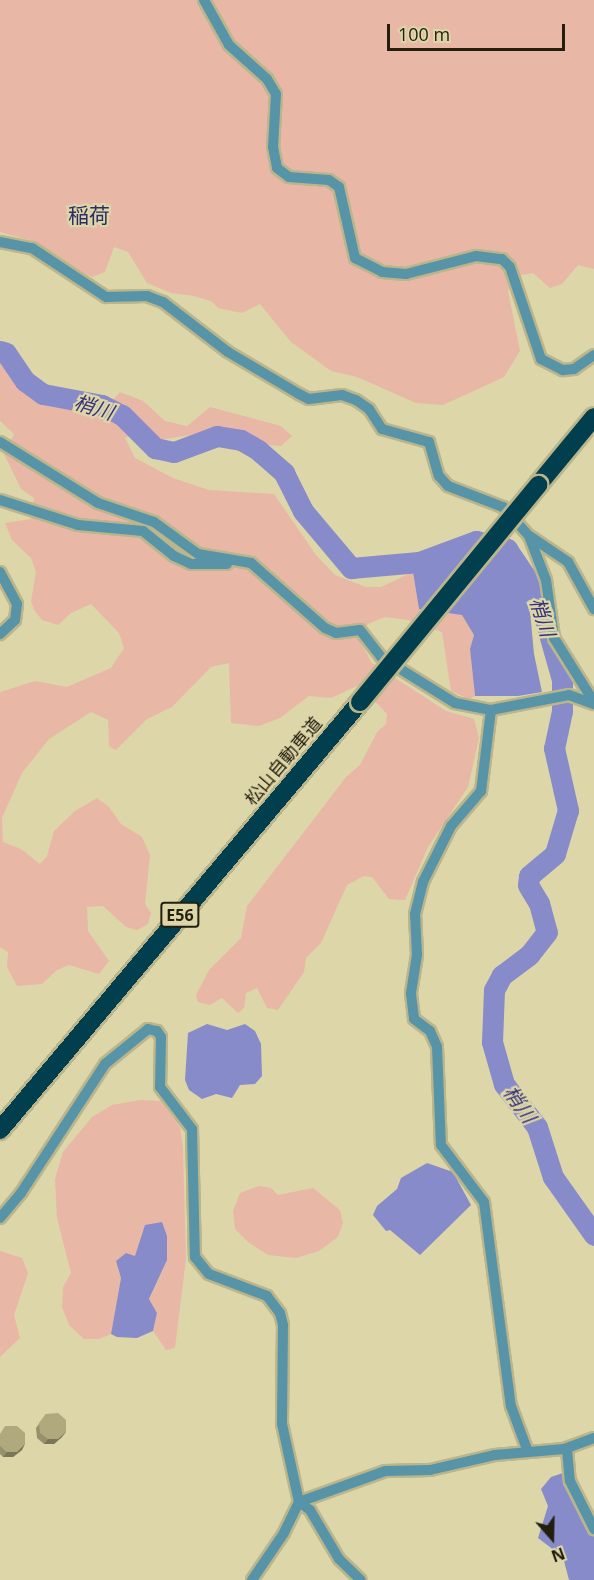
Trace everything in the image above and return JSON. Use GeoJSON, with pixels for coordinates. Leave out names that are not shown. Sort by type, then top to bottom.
{"type":"FeatureCollection","features":[{"type":"Feature","properties":{"kind":"highway","name":"松山自動車道"},"geometry":{"type":"LineString","coordinates":[[0,1130],[360,702],[594,417]]}},
{"type":"Feature","properties":{"kind":"street"},"geometry":{"type":"LineString","coordinates":[[204,0],[229,45],[267,79],[276,94],[273,147],[277,168],[289,177],[329,180],[339,187],[355,258],[382,272],[406,274],[476,256],[502,259],[510,267],[541,359],[563,370],[574,369],[594,355]]}},
{"type":"Feature","properties":{"kind":"street"},"geometry":{"type":"LineString","coordinates":[[0,242],[32,248],[106,297],[147,296],[163,302],[228,352],[309,399],[342,395],[356,400],[369,409],[382,429],[406,432],[429,442],[439,476],[448,486],[503,507],[530,536],[568,562],[594,609]]}},
{"type":"Feature","properties":{"kind":"street"},"geometry":{"type":"LineString","coordinates":[[0,442],[106,507],[154,522],[198,554],[251,563],[325,628],[336,633],[360,630],[381,657],[455,703],[491,710],[559,695],[579,697],[594,703]]}},
{"type":"Feature","properties":{"kind":"street"},"geometry":{"type":"LineString","coordinates":[[0,500],[78,525],[144,531],[174,556],[191,564],[223,565],[236,561]]}},
{"type":"Feature","properties":{"kind":"street"},"geometry":{"type":"LineString","coordinates":[[530,536],[546,580],[554,638],[594,703]]}},
{"type":"Feature","properties":{"kind":"street"},"geometry":{"type":"LineString","coordinates":[[0,572],[17,604],[10,628],[0,634]]}},
{"type":"Feature","properties":{"kind":"street"},"geometry":{"type":"LineString","coordinates":[[491,710],[481,791],[451,826],[423,882],[415,914],[417,955],[411,994],[414,1019],[430,1031],[437,1047],[441,1145],[484,1202],[511,1406],[528,1452]]}},
{"type":"Feature","properties":{"kind":"street"},"geometry":{"type":"LineString","coordinates":[[0,1218],[21,1193],[105,1064],[148,1029],[157,1031],[161,1037],[160,1087],[192,1129],[195,1257],[208,1274],[267,1296],[280,1313],[283,1433],[299,1502],[279,1541],[252,1580]]}},
{"type":"Feature","properties":{"kind":"street"},"geometry":{"type":"LineString","coordinates":[[299,1502],[385,1471],[430,1470],[495,1455],[567,1449],[594,1438]]}},
{"type":"Feature","properties":{"kind":"street"},"geometry":{"type":"LineString","coordinates":[[567,1449],[570,1481],[594,1529]]}},
{"type":"Feature","properties":{"kind":"street"},"geometry":{"type":"LineString","coordinates":[[299,1502],[310,1510],[339,1559],[361,1580]]}},
{"type":"Feature","properties":{"kind":"shaded area"},"geometry":{"type":"Polygon","coordinates":[[[0,0],[594,0],[594,269],[578,265],[562,284],[550,288],[533,273],[515,276],[508,291],[520,351],[504,377],[443,405],[416,403],[357,377],[331,371],[291,342],[260,304],[242,313],[218,308],[211,301],[171,293],[147,283],[128,252],[114,247],[105,272],[92,277],[36,242],[0,232],[0,0]]]}},
{"type":"Feature","properties":{"kind":"shaded area"},"geometry":{"type":"Polygon","coordinates":[[[0,351],[31,379],[93,410],[106,408],[120,392],[143,401],[165,421],[187,426],[210,407],[281,426],[292,436],[281,446],[267,445],[227,429],[160,440],[138,430],[125,438],[135,458],[173,478],[209,490],[274,494],[316,555],[335,575],[366,587],[381,587],[413,572],[419,609],[463,615],[474,635],[470,649],[475,696],[469,699],[451,691],[442,632],[408,620],[385,617],[368,624],[360,641],[372,663],[446,711],[474,719],[479,738],[468,787],[428,847],[405,900],[389,899],[372,877],[364,876],[347,885],[321,943],[306,958],[304,972],[278,1010],[267,1008],[257,988],[246,993],[244,1008],[238,1013],[222,998],[210,1005],[198,1002],[196,995],[209,970],[241,938],[247,906],[346,777],[360,765],[377,732],[386,724],[387,714],[359,685],[331,698],[309,696],[280,718],[259,726],[231,723],[229,663],[211,667],[172,707],[147,719],[116,750],[109,746],[108,720],[91,712],[49,739],[22,773],[2,818],[3,842],[21,849],[40,864],[47,856],[54,831],[75,811],[97,798],[109,807],[121,824],[142,837],[150,855],[145,904],[151,913],[148,924],[137,930],[126,927],[103,906],[87,907],[88,931],[109,961],[99,974],[69,965],[57,970],[42,984],[17,986],[7,967],[8,952],[0,947],[0,692],[35,681],[67,687],[111,668],[124,648],[119,633],[91,604],[71,613],[58,625],[42,620],[34,610],[31,601],[36,572],[31,558],[12,540],[5,523],[31,519],[34,498],[21,489],[4,454],[14,434],[0,421],[0,351]]]}},
{"type":"Feature","properties":{"kind":"shaded area"},"geometry":{"type":"Polygon","coordinates":[[[140,1100],[161,1101],[180,1127],[183,1147],[186,1259],[175,1348],[166,1350],[153,1331],[157,1313],[149,1300],[167,1260],[135,1256],[116,1261],[121,1278],[111,1334],[99,1339],[84,1339],[69,1325],[62,1307],[63,1287],[71,1273],[57,1218],[55,1179],[63,1152],[92,1117],[112,1105],[140,1100]]]}},
{"type":"Feature","properties":{"kind":"shaded area"},"geometry":{"type":"Polygon","coordinates":[[[259,1186],[271,1188],[278,1195],[313,1188],[340,1210],[343,1223],[338,1237],[319,1251],[296,1258],[268,1255],[248,1242],[235,1229],[233,1211],[240,1193],[259,1186]]]}},
{"type":"Feature","properties":{"kind":"shaded area"},"geometry":{"type":"Polygon","coordinates":[[[0,1251],[22,1258],[28,1273],[14,1315],[20,1338],[0,1357],[0,1251]]]}},
{"type":"Feature","properties":{"kind":"water"},"geometry":{"type":"Polygon","coordinates":[[[471,552],[498,554],[521,582],[529,600],[534,654],[542,692],[518,696],[475,696],[470,649],[474,635],[462,615],[419,609],[413,572],[471,552]]]}},
{"type":"Feature","properties":{"kind":"water"},"geometry":{"type":"Polygon","coordinates":[[[207,1024],[227,1030],[245,1024],[255,1031],[261,1044],[262,1076],[255,1084],[240,1085],[232,1098],[216,1094],[202,1099],[189,1090],[185,1080],[188,1033],[207,1024]]]}},
{"type":"Feature","properties":{"kind":"water"},"geometry":{"type":"Polygon","coordinates":[[[427,1163],[453,1172],[471,1205],[420,1255],[390,1230],[386,1231],[373,1215],[377,1206],[397,1189],[401,1178],[427,1163]]]}},
{"type":"Feature","properties":{"kind":"water"},"geometry":{"type":"Polygon","coordinates":[[[162,1222],[167,1236],[167,1260],[149,1299],[157,1313],[153,1331],[137,1338],[117,1337],[111,1334],[121,1278],[116,1261],[126,1253],[135,1256],[145,1225],[162,1222]]]}},
{"type":"Feature","properties":{"kind":"water"},"geometry":{"type":"Polygon","coordinates":[[[563,1473],[594,1535],[594,1580],[569,1580],[563,1557],[538,1538],[548,1506],[541,1489],[551,1477],[563,1473]]]}},
{"type":"Feature","properties":{"kind":"building"},"geometry":{"type":"Polygon","coordinates":[[[58,1413],[66,1420],[66,1432],[58,1439],[48,1439],[40,1433],[39,1423],[46,1414],[58,1413]]]}},
{"type":"Feature","properties":{"kind":"building"},"geometry":{"type":"Polygon","coordinates":[[[5,1426],[17,1426],[25,1433],[25,1444],[17,1452],[7,1452],[0,1446],[0,1434],[5,1426]]]}},
{"type":"Feature","properties":{"kind":"waterway","name":"梢川"},"geometry":{"type":"LineString","coordinates":[[0,351],[6,353],[25,381],[43,394],[102,405],[122,415],[155,448],[174,452],[217,436],[241,440],[258,450],[284,473],[303,511],[351,568],[419,562],[476,541],[507,549],[538,595],[562,680],[562,711],[554,748],[568,810],[555,854],[529,876],[528,885],[539,903],[547,932],[529,955],[502,975],[494,990],[492,1042],[504,1084],[537,1127],[553,1177],[594,1235]]}},
{"type":"Feature","properties":{"kind":"district","name":"稲荷"},"geometry":{"type":"Point","coordinates":[89,215]}}]}
